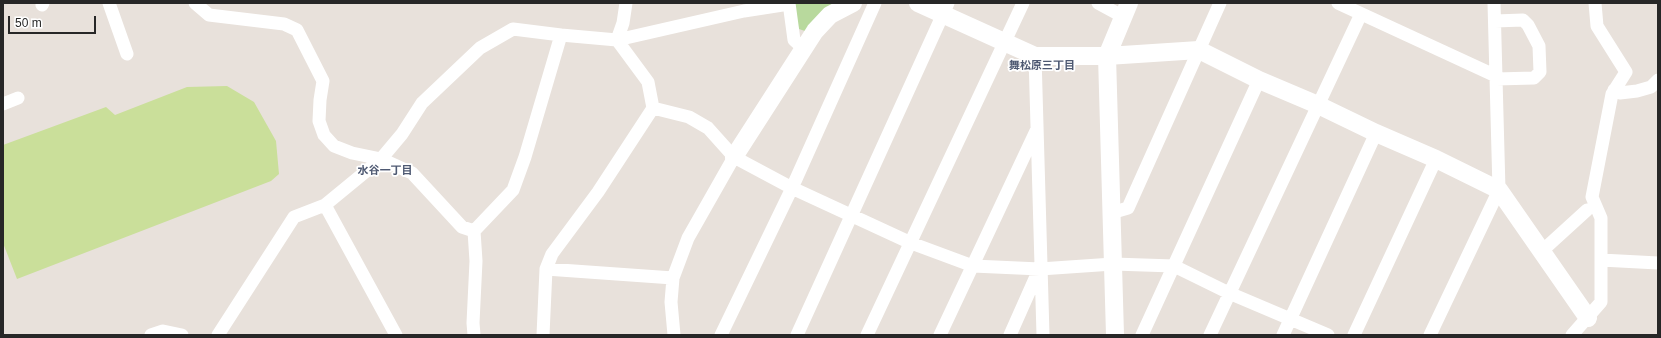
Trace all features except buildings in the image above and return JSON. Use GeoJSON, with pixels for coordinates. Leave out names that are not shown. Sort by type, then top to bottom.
{"type":"FeatureCollection","features":[{"type":"Feature","properties":{"kind":"street"},"geometry":{"type":"LineString","coordinates":[[109,3],[127,54]]}},
{"type":"Feature","properties":{"kind":"street"},"geometry":{"type":"LineString","coordinates":[[195,3],[210,15],[284,24],[297,30],[324,81],[320,100],[319,121],[324,135],[334,146],[352,154],[381,159],[412,173],[462,227],[474,231]]}},
{"type":"Feature","properties":{"kind":"street"},"geometry":{"type":"LineString","coordinates":[[617,40],[623,23],[626,3]]}},
{"type":"Feature","properties":{"kind":"street"},"geometry":{"type":"LineString","coordinates":[[218,335],[294,217],[325,205],[381,159],[402,134],[422,103],[480,48],[513,29],[617,40],[744,7],[789,3],[794,40],[804,49]]}},
{"type":"Feature","properties":{"kind":"street"},"geometry":{"type":"LineString","coordinates":[[674,335],[671,302],[673,278],[688,238],[734,157],[815,31],[830,15],[853,3]]}},
{"type":"Feature","properties":{"kind":"street"},"geometry":{"type":"LineString","coordinates":[[721,335],[792,188],[875,3]]}},
{"type":"Feature","properties":{"kind":"street"},"geometry":{"type":"LineString","coordinates":[[918,3],[946,8],[1035,56],[1107,56],[1199,50],[1258,80],[1318,105],[1436,160],[1499,190],[1588,318]]}},
{"type":"Feature","properties":{"kind":"street"},"geometry":{"type":"LineString","coordinates":[[867,335],[1023,3]]}},
{"type":"Feature","properties":{"kind":"street"},"geometry":{"type":"LineString","coordinates":[[1098,3],[1125,10],[1107,56],[1115,335]]}},
{"type":"Feature","properties":{"kind":"street"},"geometry":{"type":"LineString","coordinates":[[1111,213],[1128,208],[1220,3]]}},
{"type":"Feature","properties":{"kind":"street"},"geometry":{"type":"LineString","coordinates":[[1338,3],[1496,78],[1534,78],[1540,72],[1539,46],[1528,25],[1523,20],[1495,21]]}},
{"type":"Feature","properties":{"kind":"street"},"geometry":{"type":"LineString","coordinates":[[1430,335],[1499,190],[1494,3]]}},
{"type":"Feature","properties":{"kind":"street"},"geometry":{"type":"LineString","coordinates":[[1572,335],[1601,302],[1601,218],[1592,197],[1612,94],[1626,72],[1597,26],[1595,3]]}},
{"type":"Feature","properties":{"kind":"street"},"geometry":{"type":"LineString","coordinates":[[797,335],[946,8]]}},
{"type":"Feature","properties":{"kind":"street"},"geometry":{"type":"LineString","coordinates":[[1210,335],[1361,14]]}},
{"type":"Feature","properties":{"kind":"street"},"geometry":{"type":"LineString","coordinates":[[474,335],[473,323],[476,261],[474,231],[513,190],[525,157],[561,35]]}},
{"type":"Feature","properties":{"kind":"street"},"geometry":{"type":"LineString","coordinates":[[544,335],[546,269],[552,254],[598,192],[653,108],[648,82],[617,40]]}},
{"type":"Feature","properties":{"kind":"street"},"geometry":{"type":"LineString","coordinates":[[1035,56],[1043,335]]}},
{"type":"Feature","properties":{"kind":"street"},"geometry":{"type":"LineString","coordinates":[[1142,335],[1258,80]]}},
{"type":"Feature","properties":{"kind":"street"},"geometry":{"type":"LineString","coordinates":[[1614,90],[1620,93],[1637,92],[1651,87],[1658,80]]}},
{"type":"Feature","properties":{"kind":"street"},"geometry":{"type":"LineString","coordinates":[[3,104],[18,98]]}},
{"type":"Feature","properties":{"kind":"street"},"geometry":{"type":"LineString","coordinates":[[653,108],[689,117],[708,128],[734,157],[792,188],[910,243],[973,266],[1040,269],[1113,264],[1174,266],[1229,293],[1328,335]]}},
{"type":"Feature","properties":{"kind":"street"},"geometry":{"type":"LineString","coordinates":[[940,335],[1038,128]]}},
{"type":"Feature","properties":{"kind":"street"},"geometry":{"type":"LineString","coordinates":[[1284,335],[1376,133]]}},
{"type":"Feature","properties":{"kind":"street"},"geometry":{"type":"LineString","coordinates":[[1354,335],[1436,160]]}},
{"type":"Feature","properties":{"kind":"street"},"geometry":{"type":"LineString","coordinates":[[325,205],[396,335]]}},
{"type":"Feature","properties":{"kind":"street"},"geometry":{"type":"LineString","coordinates":[[1542,251],[1587,210]]}},
{"type":"Feature","properties":{"kind":"street"},"geometry":{"type":"LineString","coordinates":[[1601,260],[1658,263]]}},
{"type":"Feature","properties":{"kind":"street"},"geometry":{"type":"LineString","coordinates":[[546,269],[673,278]]}},
{"type":"Feature","properties":{"kind":"street"},"geometry":{"type":"LineString","coordinates":[[1010,335],[1040,269]]}},
{"type":"Feature","properties":{"kind":"street"},"geometry":{"type":"LineString","coordinates":[[152,335],[163,331],[182,335]]}},
{"type":"Feature","properties":{"kind":"green space"},"geometry":{"type":"Polygon","coordinates":[[[794,3],[838,3],[805,31],[799,29],[795,19],[794,3]]]}},
{"type":"Feature","properties":{"kind":"green space"},"geometry":{"type":"Polygon","coordinates":[[[227,86],[254,102],[276,141],[279,174],[271,181],[17,279],[3,243],[3,145],[106,107],[115,115],[187,87],[227,86]]]}},
{"type":"Feature","properties":{"kind":"district","name":"舞松原三丁目"},"geometry":{"type":"Point","coordinates":[1042,66]}},
{"type":"Feature","properties":{"kind":"district","name":"水谷一丁目"},"geometry":{"type":"Point","coordinates":[385,171]}}]}
